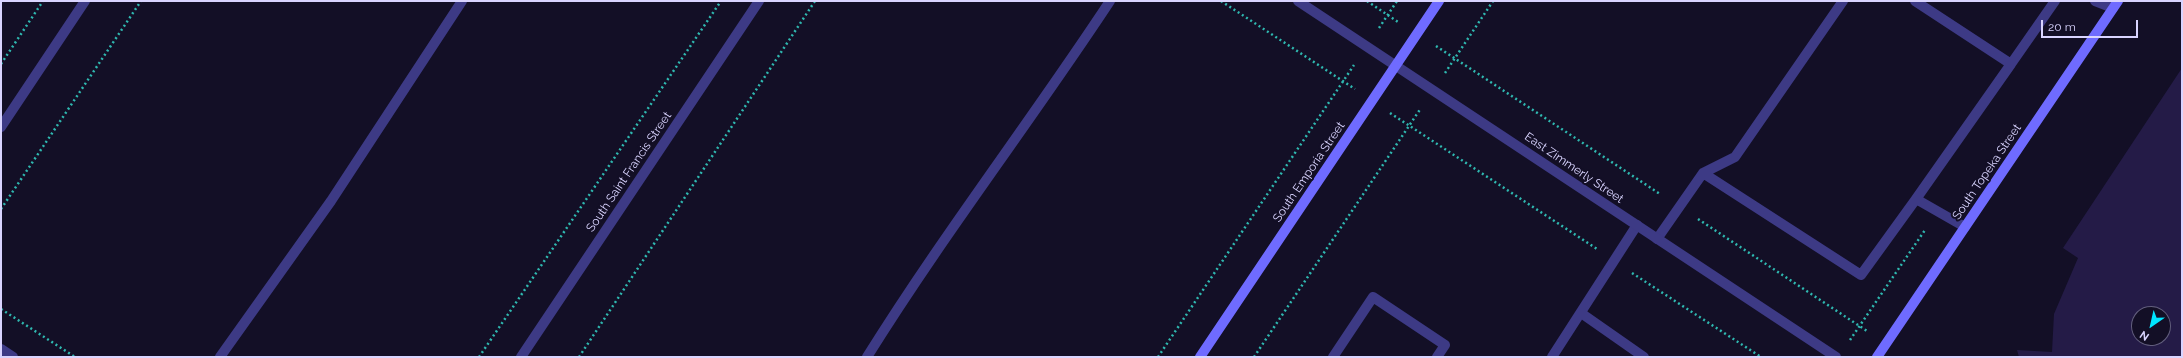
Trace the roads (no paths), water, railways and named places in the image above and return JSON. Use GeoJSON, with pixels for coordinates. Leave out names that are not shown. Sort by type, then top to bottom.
{"type":"FeatureCollection","features":[{"type":"Feature","properties":{"kind":"street"},"geometry":{"type":"LineString","coordinates":[[1,127],[85,1]]}},
{"type":"Feature","properties":{"kind":"street"},"geometry":{"type":"LineString","coordinates":[[220,357],[331,201],[462,1]]}},
{"type":"Feature","properties":{"kind":"street","name":"South Saint Francis Street"},"geometry":{"type":"LineString","coordinates":[[521,357],[759,1]]}},
{"type":"Feature","properties":{"kind":"street"},"geometry":{"type":"LineString","coordinates":[[867,357],[892,316],[1110,1]]}},
{"type":"Feature","properties":{"kind":"street","name":"East Zimmerly Street"},"geometry":{"type":"LineString","coordinates":[[1298,1],[1836,357]]}},
{"type":"Feature","properties":{"kind":"street","name":"South Emporia Street"},"geometry":{"type":"LineString","coordinates":[[1200,357],[1440,1]]}},
{"type":"Feature","properties":{"kind":"street"},"geometry":{"type":"LineString","coordinates":[[1657,239],[1703,173],[1736,157],[1843,1]]}},
{"type":"Feature","properties":{"kind":"street"},"geometry":{"type":"LineString","coordinates":[[1915,1],[2011,64]]}},
{"type":"Feature","properties":{"kind":"street"},"geometry":{"type":"LineString","coordinates":[[1703,173],[1862,275],[2055,1]]}},
{"type":"Feature","properties":{"kind":"street"},"geometry":{"type":"LineString","coordinates":[[2095,1],[2116,5]]}},
{"type":"Feature","properties":{"kind":"street","name":"South Topeka Street"},"geometry":{"type":"LineString","coordinates":[[1877,357],[2116,5]]}},
{"type":"Feature","properties":{"kind":"street"},"geometry":{"type":"LineString","coordinates":[[1916,198],[1965,227]]}},
{"type":"Feature","properties":{"kind":"street"},"geometry":{"type":"LineString","coordinates":[[1552,357],[1636,225]]}},
{"type":"Feature","properties":{"kind":"street"},"geometry":{"type":"LineString","coordinates":[[1333,357],[1373,297],[1445,345],[1437,357]]}},
{"type":"Feature","properties":{"kind":"street"},"geometry":{"type":"LineString","coordinates":[[1580,313],[1644,357]]}},
{"type":"Feature","properties":{"kind":"street"},"geometry":{"type":"LineString","coordinates":[[1,349],[13,357]]}}]}
